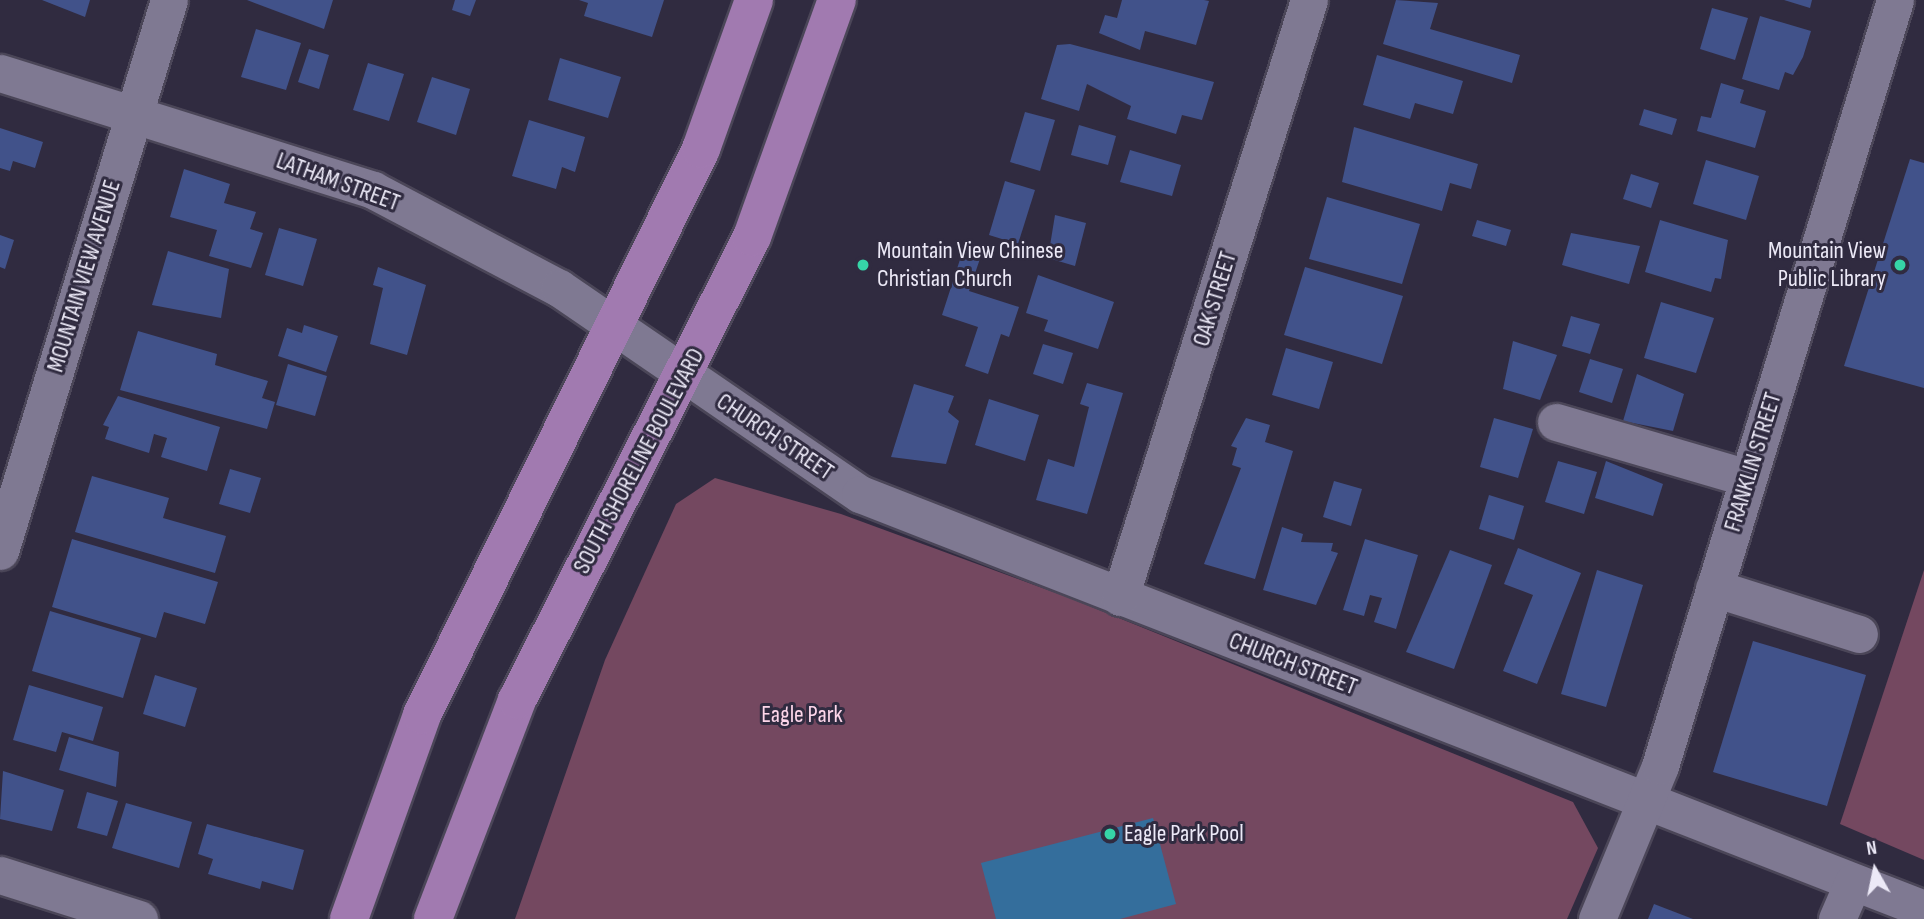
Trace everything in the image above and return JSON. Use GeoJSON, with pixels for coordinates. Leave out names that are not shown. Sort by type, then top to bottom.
{"type":"FeatureCollection","features":[{"type":"Feature","properties":{"kind":"main road"},"geometry":{"type":"LineString","coordinates":[[349,919],[422,715],[617,330],[701,149],[754,0]]}},
{"type":"Feature","properties":{"kind":"main road","name":"SOUTH SHORELINE BOULEVARD"},"geometry":{"type":"LineString","coordinates":[[433,919],[517,699],[752,237],[837,0]]}},
{"type":"Feature","properties":{"kind":"street","name":"MOUNTAIN VIEW AVENUE"},"geometry":{"type":"LineString","coordinates":[[0,551],[169,0]]}},
{"type":"Feature","properties":{"kind":"street","name":"OAK STREET"},"geometry":{"type":"LineString","coordinates":[[1120,597],[1309,0]]}},
{"type":"Feature","properties":{"kind":"street","name":"FRANKLIN STREET"},"geometry":{"type":"LineString","coordinates":[[1597,919],[1647,803],[1895,0]]}},
{"type":"Feature","properties":{"kind":"street","name":"LATHAM STREET"},"geometry":{"type":"LineString","coordinates":[[0,73],[373,190],[479,242],[684,375]]}},
{"type":"Feature","properties":{"kind":"street","name":"CHURCH STREET"},"geometry":{"type":"LineString","coordinates":[[684,375],[860,494],[1924,909]]}},
{"type":"Feature","properties":{"kind":"street"},"geometry":{"type":"LineString","coordinates":[[1556,422],[1748,478]]}},
{"type":"Feature","properties":{"kind":"street"},"geometry":{"type":"LineString","coordinates":[[1714,588],[1859,634]]}},
{"type":"Feature","properties":{"kind":"street"},"geometry":{"type":"LineString","coordinates":[[0,875],[139,919]]}},
{"type":"Feature","properties":{"kind":"street"},"geometry":{"type":"LineString","coordinates":[[1837,919],[1853,882]]}},
{"type":"Feature","properties":{"kind":"green space","name":"Eagle Park"},"geometry":{"type":"Polygon","coordinates":[[[715,478],[841,514],[1067,597],[1573,802],[1598,848],[1567,919],[515,919],[605,660],[676,504],[715,478]]]}},
{"type":"Feature","properties":{"kind":"green space"},"geometry":{"type":"Polygon","coordinates":[[[1924,570],[1924,860],[1840,824],[1924,570]]]}},
{"type":"Feature","properties":{"kind":"water"},"geometry":{"type":"Polygon","coordinates":[[[1153,818],[1176,904],[1120,919],[996,919],[981,863],[1153,818]]]}},
{"type":"Feature","properties":{"kind":"building"},"geometry":{"type":"Polygon","coordinates":[[[42,0],[90,0],[85,17],[42,0]]]}},
{"type":"Feature","properties":{"kind":"building"},"geometry":{"type":"Polygon","coordinates":[[[247,0],[333,0],[324,29],[247,0]]]}},
{"type":"Feature","properties":{"kind":"building"},"geometry":{"type":"Polygon","coordinates":[[[455,0],[476,0],[470,16],[452,10],[455,0]]]}},
{"type":"Feature","properties":{"kind":"building"},"geometry":{"type":"Polygon","coordinates":[[[579,0],[664,0],[652,37],[584,16],[588,3],[579,0]]]}},
{"type":"Feature","properties":{"kind":"building"},"geometry":{"type":"Polygon","coordinates":[[[1122,0],[1209,1],[1196,45],[1145,31],[1140,50],[1099,33],[1105,15],[1117,18],[1122,0]]]}},
{"type":"Feature","properties":{"kind":"building"},"geometry":{"type":"Polygon","coordinates":[[[1396,0],[1438,3],[1430,29],[1520,55],[1512,83],[1383,44],[1396,0]]]}},
{"type":"Feature","properties":{"kind":"building"},"geometry":{"type":"Polygon","coordinates":[[[1784,0],[1812,0],[1810,8],[1784,0]]]}},
{"type":"Feature","properties":{"kind":"building"},"geometry":{"type":"Polygon","coordinates":[[[1712,8],[1748,18],[1735,60],[1700,49],[1712,8]]]}},
{"type":"Feature","properties":{"kind":"building"},"geometry":{"type":"Polygon","coordinates":[[[1760,16],[1811,31],[1803,57],[1793,75],[1785,72],[1779,90],[1742,79],[1760,16]]]}},
{"type":"Feature","properties":{"kind":"building"},"geometry":{"type":"Polygon","coordinates":[[[256,29],[301,43],[286,90],[241,77],[256,29]]]}},
{"type":"Feature","properties":{"kind":"building"},"geometry":{"type":"Polygon","coordinates":[[[1070,44],[1214,82],[1202,120],[1182,115],[1176,134],[1127,119],[1131,106],[1087,84],[1079,111],[1041,99],[1057,45],[1070,44]]]}},
{"type":"Feature","properties":{"kind":"building"},"geometry":{"type":"Polygon","coordinates":[[[309,49],[329,55],[319,89],[298,82],[309,49]]]}},
{"type":"Feature","properties":{"kind":"building"},"geometry":{"type":"Polygon","coordinates":[[[1377,55],[1463,81],[1453,114],[1415,103],[1410,119],[1363,105],[1377,55]]]}},
{"type":"Feature","properties":{"kind":"building"},"geometry":{"type":"Polygon","coordinates":[[[560,58],[621,77],[608,118],[548,100],[560,58]]]}},
{"type":"Feature","properties":{"kind":"building"},"geometry":{"type":"Polygon","coordinates":[[[368,63],[404,74],[389,121],[353,110],[368,63]]]}},
{"type":"Feature","properties":{"kind":"building"},"geometry":{"type":"Polygon","coordinates":[[[432,77],[470,89],[456,135],[417,122],[432,77]]]}},
{"type":"Feature","properties":{"kind":"building"},"geometry":{"type":"Polygon","coordinates":[[[1721,83],[1744,90],[1740,103],[1766,111],[1755,148],[1697,131],[1701,116],[1711,118],[1721,83]]]}},
{"type":"Feature","properties":{"kind":"building"},"geometry":{"type":"Polygon","coordinates":[[[1644,109],[1677,119],[1672,135],[1639,125],[1644,109]]]}},
{"type":"Feature","properties":{"kind":"building"},"geometry":{"type":"Polygon","coordinates":[[[1025,112],[1055,120],[1040,171],[1010,162],[1025,112]]]}},
{"type":"Feature","properties":{"kind":"building"},"geometry":{"type":"Polygon","coordinates":[[[529,120],[585,137],[575,172],[562,167],[556,189],[512,176],[529,120]]]}},
{"type":"Feature","properties":{"kind":"building"},"geometry":{"type":"Polygon","coordinates":[[[1079,125],[1116,136],[1108,165],[1071,155],[1079,125]]]}},
{"type":"Feature","properties":{"kind":"building"},"geometry":{"type":"Polygon","coordinates":[[[1354,127],[1478,164],[1471,189],[1450,183],[1442,211],[1342,182],[1354,127]]]}},
{"type":"Feature","properties":{"kind":"building"},"geometry":{"type":"Polygon","coordinates":[[[0,128],[43,142],[35,168],[13,161],[10,171],[0,168],[0,128]]]}},
{"type":"Feature","properties":{"kind":"building"},"geometry":{"type":"Polygon","coordinates":[[[1130,150],[1181,165],[1172,196],[1120,182],[1130,150]]]}},
{"type":"Feature","properties":{"kind":"building","name":"Mountain View Public Library"},"geometry":{"type":"Polygon","coordinates":[[[1910,159],[1924,163],[1924,388],[1844,366],[1910,159]]]}},
{"type":"Feature","properties":{"kind":"building"},"geometry":{"type":"Polygon","coordinates":[[[1706,160],[1759,176],[1746,220],[1693,204],[1706,160]]]}},
{"type":"Feature","properties":{"kind":"building"},"geometry":{"type":"Polygon","coordinates":[[[184,169],[230,184],[224,203],[256,212],[250,229],[263,233],[251,268],[209,256],[217,230],[170,217],[184,169]]]}},
{"type":"Feature","properties":{"kind":"building"},"geometry":{"type":"Polygon","coordinates":[[[1631,174],[1659,183],[1651,208],[1623,199],[1631,174]]]}},
{"type":"Feature","properties":{"kind":"building"},"geometry":{"type":"Polygon","coordinates":[[[1005,181],[1035,190],[1018,244],[989,235],[1005,181]]]}},
{"type":"Feature","properties":{"kind":"building"},"geometry":{"type":"Polygon","coordinates":[[[1327,197],[1420,224],[1402,284],[1309,259],[1327,197]]]}},
{"type":"Feature","properties":{"kind":"building"},"geometry":{"type":"Polygon","coordinates":[[[1055,215],[1086,223],[1075,266],[1048,258],[1055,215]]]}},
{"type":"Feature","properties":{"kind":"building"},"geometry":{"type":"Polygon","coordinates":[[[1477,220],[1511,230],[1506,246],[1472,236],[1477,220]]]}},
{"type":"Feature","properties":{"kind":"building"},"geometry":{"type":"Polygon","coordinates":[[[1660,220],[1728,240],[1721,279],[1715,278],[1711,292],[1645,272],[1660,220]]]}},
{"type":"Feature","properties":{"kind":"building"},"geometry":{"type":"Polygon","coordinates":[[[279,228],[317,239],[303,286],[265,275],[279,228]]]}},
{"type":"Feature","properties":{"kind":"building"},"geometry":{"type":"Polygon","coordinates":[[[1571,233],[1640,246],[1629,284],[1562,265],[1571,233]]]}},
{"type":"Feature","properties":{"kind":"building"},"geometry":{"type":"Polygon","coordinates":[[[0,235],[14,240],[5,269],[0,267],[0,235]]]}},
{"type":"Feature","properties":{"kind":"building"},"geometry":{"type":"Polygon","coordinates":[[[966,241],[984,247],[969,291],[1019,307],[1009,337],[1001,334],[988,374],[965,366],[978,327],[942,315],[966,241]]]}},
{"type":"Feature","properties":{"kind":"building"},"geometry":{"type":"Polygon","coordinates":[[[168,251],[229,269],[221,318],[152,305],[168,251]]]}},
{"type":"Feature","properties":{"kind":"building"},"geometry":{"type":"Polygon","coordinates":[[[378,267],[426,285],[407,355],[370,344],[383,288],[373,285],[378,267]]]}},
{"type":"Feature","properties":{"kind":"building"},"geometry":{"type":"Polygon","coordinates":[[[1305,267],[1403,296],[1382,364],[1284,335],[1305,267]]]}},
{"type":"Feature","properties":{"kind":"building"},"geometry":{"type":"Polygon","coordinates":[[[1038,275],[1114,302],[1098,349],[1044,331],[1048,320],[1026,313],[1038,275]]]}},
{"type":"Feature","properties":{"kind":"building"},"geometry":{"type":"Polygon","coordinates":[[[1661,302],[1714,318],[1696,373],[1644,358],[1661,302]]]}},
{"type":"Feature","properties":{"kind":"building"},"geometry":{"type":"Polygon","coordinates":[[[1571,316],[1600,324],[1590,354],[1562,346],[1571,316]]]}},
{"type":"Feature","properties":{"kind":"building"},"geometry":{"type":"Polygon","coordinates":[[[304,325],[338,336],[326,372],[278,356],[287,328],[302,333],[304,325]]]}},
{"type":"Feature","properties":{"kind":"building"},"geometry":{"type":"Polygon","coordinates":[[[138,331],[217,354],[215,365],[268,381],[262,398],[275,402],[267,429],[120,390],[138,331]]]}},
{"type":"Feature","properties":{"kind":"building"},"geometry":{"type":"Polygon","coordinates":[[[1513,341],[1557,355],[1540,400],[1503,389],[1513,341]]]}},
{"type":"Feature","properties":{"kind":"building"},"geometry":{"type":"Polygon","coordinates":[[[1043,344],[1073,353],[1063,384],[1033,374],[1043,344]]]}},
{"type":"Feature","properties":{"kind":"building"},"geometry":{"type":"Polygon","coordinates":[[[1286,348],[1333,362],[1319,409],[1272,395],[1286,348]]]}},
{"type":"Feature","properties":{"kind":"building"},"geometry":{"type":"Polygon","coordinates":[[[1590,359],[1623,369],[1612,403],[1579,392],[1590,359]]]}},
{"type":"Feature","properties":{"kind":"building"},"geometry":{"type":"Polygon","coordinates":[[[288,364],[327,376],[315,416],[276,405],[288,364]]]}},
{"type":"Feature","properties":{"kind":"building"},"geometry":{"type":"Polygon","coordinates":[[[1637,374],[1684,394],[1673,431],[1623,421],[1637,374]]]}},
{"type":"Feature","properties":{"kind":"building"},"geometry":{"type":"Polygon","coordinates":[[[1087,383],[1123,393],[1087,514],[1036,500],[1048,459],[1074,467],[1089,407],[1080,404],[1087,383]]]}},
{"type":"Feature","properties":{"kind":"building"},"geometry":{"type":"Polygon","coordinates":[[[914,384],[954,396],[948,412],[959,421],[946,464],[891,457],[914,384]]]}},
{"type":"Feature","properties":{"kind":"building"},"geometry":{"type":"Polygon","coordinates":[[[118,396],[220,427],[207,471],[161,457],[167,438],[154,434],[149,453],[105,439],[109,427],[103,425],[118,396]]]}},
{"type":"Feature","properties":{"kind":"building"},"geometry":{"type":"Polygon","coordinates":[[[989,399],[1039,415],[1025,461],[975,445],[989,399]]]}},
{"type":"Feature","properties":{"kind":"building"},"geometry":{"type":"Polygon","coordinates":[[[1246,418],[1270,425],[1265,442],[1293,451],[1255,579],[1204,564],[1241,468],[1232,465],[1237,448],[1231,446],[1246,418]]]}},
{"type":"Feature","properties":{"kind":"building"},"geometry":{"type":"Polygon","coordinates":[[[1494,418],[1533,429],[1518,478],[1480,467],[1494,418]]]}},
{"type":"Feature","properties":{"kind":"building"},"geometry":{"type":"Polygon","coordinates":[[[1558,461],[1597,472],[1584,514],[1545,502],[1558,461]]]}},
{"type":"Feature","properties":{"kind":"building"},"geometry":{"type":"Polygon","coordinates":[[[1606,461],[1663,484],[1653,516],[1595,498],[1606,461]]]}},
{"type":"Feature","properties":{"kind":"building"},"geometry":{"type":"Polygon","coordinates":[[[230,469],[261,478],[250,513],[219,504],[230,469]]]}},
{"type":"Feature","properties":{"kind":"building"},"geometry":{"type":"Polygon","coordinates":[[[92,476],[169,498],[163,518],[226,536],[215,573],[75,532],[92,476]]]}},
{"type":"Feature","properties":{"kind":"building"},"geometry":{"type":"Polygon","coordinates":[[[1334,481],[1362,489],[1351,526],[1323,517],[1334,481]]]}},
{"type":"Feature","properties":{"kind":"building"},"geometry":{"type":"Polygon","coordinates":[[[1489,495],[1524,506],[1514,540],[1479,529],[1489,495]]]}},
{"type":"Feature","properties":{"kind":"building"},"geometry":{"type":"Polygon","coordinates":[[[1282,527],[1303,534],[1301,542],[1333,543],[1331,551],[1338,553],[1316,605],[1263,590],[1282,527]]]}},
{"type":"Feature","properties":{"kind":"building"},"geometry":{"type":"Polygon","coordinates":[[[72,539],[218,582],[205,624],[164,612],[156,638],[52,607],[72,539]]]}},
{"type":"Feature","properties":{"kind":"building"},"geometry":{"type":"Polygon","coordinates":[[[1365,539],[1418,555],[1396,629],[1374,622],[1382,598],[1370,595],[1364,616],[1343,610],[1365,539]]]}},
{"type":"Feature","properties":{"kind":"building"},"geometry":{"type":"Polygon","coordinates":[[[1518,548],[1581,573],[1537,684],[1503,671],[1533,595],[1504,584],[1518,548]]]}},
{"type":"Feature","properties":{"kind":"building"},"geometry":{"type":"Polygon","coordinates":[[[1450,550],[1492,565],[1454,669],[1406,652],[1450,550]]]}},
{"type":"Feature","properties":{"kind":"building"},"geometry":{"type":"Polygon","coordinates":[[[1597,570],[1643,585],[1606,707],[1561,694],[1597,570]]]}},
{"type":"Feature","properties":{"kind":"building"},"geometry":{"type":"Polygon","coordinates":[[[50,611],[141,638],[123,698],[32,671],[50,611]]]}},
{"type":"Feature","properties":{"kind":"building"},"geometry":{"type":"Polygon","coordinates":[[[1753,641],[1866,675],[1827,806],[1713,772],[1753,641]]]}},
{"type":"Feature","properties":{"kind":"building"},"geometry":{"type":"Polygon","coordinates":[[[155,675],[197,688],[185,727],[143,714],[155,675]]]}},
{"type":"Feature","properties":{"kind":"building"},"geometry":{"type":"Polygon","coordinates":[[[29,685],[103,707],[93,741],[62,732],[56,752],[13,740],[29,685]]]}},
{"type":"Feature","properties":{"kind":"building"},"geometry":{"type":"Polygon","coordinates":[[[69,737],[119,752],[116,787],[59,770],[69,737]]]}},
{"type":"Feature","properties":{"kind":"building"},"geometry":{"type":"Polygon","coordinates":[[[3,771],[64,790],[52,831],[0,819],[3,771]]]}},
{"type":"Feature","properties":{"kind":"building"},"geometry":{"type":"Polygon","coordinates":[[[87,792],[118,801],[107,836],[77,828],[87,792]]]}},
{"type":"Feature","properties":{"kind":"building"},"geometry":{"type":"Polygon","coordinates":[[[126,803],[192,822],[179,868],[112,848],[126,803]]]}},
{"type":"Feature","properties":{"kind":"building"},"geometry":{"type":"Polygon","coordinates":[[[207,824],[304,850],[293,890],[262,881],[260,889],[208,874],[213,859],[198,854],[207,824]]]}},
{"type":"Feature","properties":{"kind":"building"},"geometry":{"type":"Polygon","coordinates":[[[1654,904],[1693,919],[1648,919],[1654,904]]]}},
{"type":"Feature","properties":{"kind":"place","name":"Mountain View Chinese Christian Church"},"geometry":{"type":"Point","coordinates":[863,265]}},
{"type":"Feature","properties":{"kind":"place","name":"Mountain View Public Library"},"geometry":{"type":"Point","coordinates":[1900,265]}},
{"type":"Feature","properties":{"kind":"place","name":"Eagle Park Pool"},"geometry":{"type":"Point","coordinates":[1110,834]}}]}
